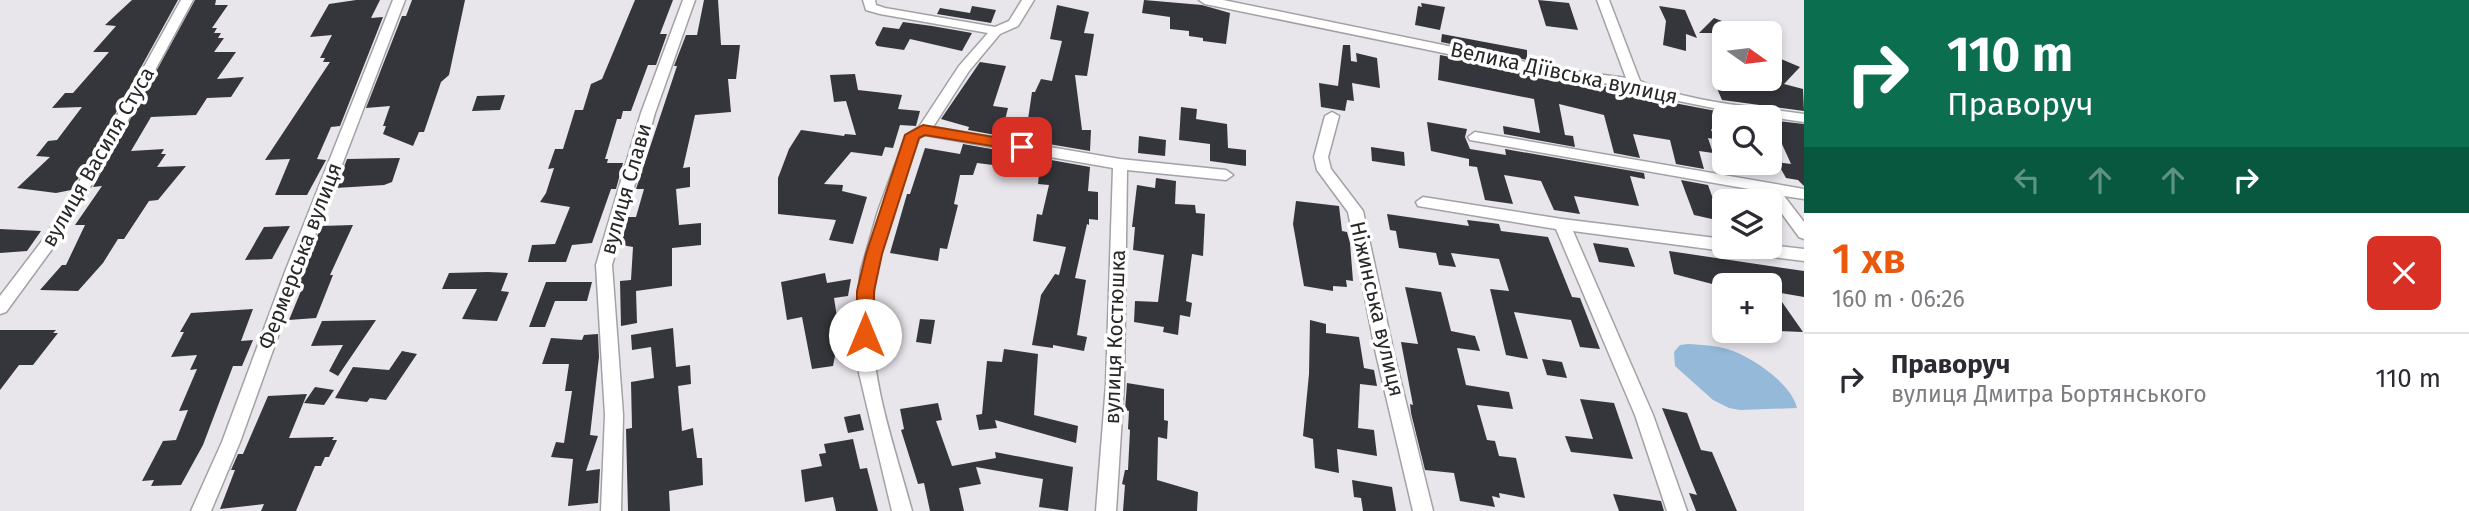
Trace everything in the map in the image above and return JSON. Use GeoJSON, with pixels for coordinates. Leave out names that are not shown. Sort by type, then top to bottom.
{"type":"FeatureCollection","features":[{"type":"Feature","properties":{"kind":"street","name":"вулиця Василя Стуса"},"geometry":{"type":"LineString","coordinates":[[0,308],[50,241],[100,159],[187,0]]}},
{"type":"Feature","properties":{"kind":"street","name":"Фермерська вулиця"},"geometry":{"type":"LineString","coordinates":[[201,511],[231,442],[293,272],[400,0]]}},
{"type":"Feature","properties":{"kind":"street","name":"вулиця Слави"},"geometry":{"type":"LineString","coordinates":[[611,511],[614,415],[604,265],[648,113],[689,0]]}},
{"type":"Feature","properties":{"kind":"street"},"geometry":{"type":"LineString","coordinates":[[869,0],[870,7],[884,12],[996,31]]}},
{"type":"Feature","properties":{"kind":"street"},"geometry":{"type":"LineString","coordinates":[[902,511],[865,358],[866,291],[874,254],[918,133],[964,69],[996,31],[1014,23],[1028,0]]}},
{"type":"Feature","properties":{"kind":"street","name":"Велика Діївська вулиця"},"geometry":{"type":"LineString","coordinates":[[1205,0],[1560,73],[1634,83],[1654,92],[1716,105],[1804,118]]}},
{"type":"Feature","properties":{"kind":"street"},"geometry":{"type":"LineString","coordinates":[[1603,0],[1634,83]]}},
{"type":"Feature","properties":{"kind":"street","name":"Ніжинська вулиця"},"geometry":{"type":"LineString","coordinates":[[1332,116],[1321,157],[1324,170],[1355,211],[1385,354],[1423,511]]}},
{"type":"Feature","properties":{"kind":"street"},"geometry":{"type":"LineString","coordinates":[[918,133],[1120,163],[1226,175]]}},
{"type":"Feature","properties":{"kind":"street"},"geometry":{"type":"LineString","coordinates":[[1475,137],[1772,189]]}},
{"type":"Feature","properties":{"kind":"street","name":"вулиця Костюшка"},"geometry":{"type":"LineString","coordinates":[[1106,511],[1115,384],[1120,163]]}},
{"type":"Feature","properties":{"kind":"street"},"geometry":{"type":"LineString","coordinates":[[1782,191],[1804,194]]}},
{"type":"Feature","properties":{"kind":"street"},"geometry":{"type":"LineString","coordinates":[[1423,202],[1712,243]]}},
{"type":"Feature","properties":{"kind":"street"},"geometry":{"type":"LineString","coordinates":[[1782,203],[1804,233]]}},
{"type":"Feature","properties":{"kind":"street"},"geometry":{"type":"LineString","coordinates":[[1562,224],[1644,415],[1677,511]]}},
{"type":"Feature","properties":{"kind":"street"},"geometry":{"type":"LineString","coordinates":[[1782,252],[1804,255]]}},
{"type":"Feature","properties":{"kind":"water"},"geometry":{"type":"Polygon","coordinates":[[[1680,345],[1722,348],[1758,364],[1787,390],[1797,408],[1740,410],[1713,400],[1675,366],[1674,352],[1680,345]]]}},
{"type":"Feature","properties":{"kind":"building"},"geometry":{"type":"Polygon","coordinates":[[[132,0],[178,0],[91,158],[71,190],[56,193],[17,188],[50,157],[36,156],[48,141],[57,140],[82,107],[52,108],[65,93],[73,93],[109,52],[93,52],[116,26],[105,25],[132,0]]]}},
{"type":"Feature","properties":{"kind":"building"},"geometry":{"type":"Polygon","coordinates":[[[195,0],[216,0],[215,5],[228,5],[212,28],[217,28],[214,33],[221,33],[218,38],[224,38],[214,52],[236,52],[217,79],[244,77],[231,97],[207,98],[196,115],[151,117],[131,151],[164,149],[161,154],[166,154],[157,167],[186,166],[158,200],[149,201],[124,239],[118,239],[103,263],[78,291],[40,290],[62,265],[66,265],[85,225],[75,225],[102,186],[93,187],[195,0]]]}},
{"type":"Feature","properties":{"kind":"building"},"geometry":{"type":"Polygon","coordinates":[[[380,0],[371,18],[383,17],[340,126],[331,127],[317,159],[326,160],[307,195],[275,195],[290,159],[265,160],[330,62],[323,62],[325,58],[320,58],[332,35],[310,37],[329,4],[380,0]]]}},
{"type":"Feature","properties":{"kind":"building"},"geometry":{"type":"Polygon","coordinates":[[[412,0],[465,0],[449,75],[441,82],[424,132],[419,132],[413,146],[383,134],[390,106],[366,108],[402,16],[406,16],[412,0]]]}},
{"type":"Feature","properties":{"kind":"building"},"geometry":{"type":"Polygon","coordinates":[[[635,0],[673,0],[660,34],[667,34],[656,65],[648,65],[631,111],[623,111],[621,119],[617,119],[605,159],[608,159],[607,163],[623,163],[616,189],[611,189],[592,243],[572,245],[566,262],[528,262],[532,245],[555,244],[570,207],[540,202],[546,193],[554,168],[548,169],[555,149],[563,149],[575,110],[583,110],[591,84],[602,79],[635,0]]]}},
{"type":"Feature","properties":{"kind":"building"},"geometry":{"type":"Polygon","coordinates":[[[704,0],[718,0],[721,45],[740,45],[736,79],[728,79],[731,112],[695,115],[683,168],[690,167],[690,187],[676,189],[679,225],[701,223],[701,245],[672,248],[672,286],[636,291],[637,323],[621,326],[620,281],[631,280],[633,247],[622,245],[628,217],[636,217],[644,189],[636,189],[677,66],[674,66],[686,35],[697,35],[704,0]]]}},
{"type":"Feature","properties":{"kind":"building"},"geometry":{"type":"Polygon","coordinates":[[[1144,0],[1202,5],[1230,13],[1226,44],[1203,41],[1203,38],[1189,36],[1189,31],[1170,29],[1170,17],[1142,13],[1144,0]]]}},
{"type":"Feature","properties":{"kind":"building"},"geometry":{"type":"Polygon","coordinates":[[[1538,0],[1569,3],[1578,30],[1546,26],[1538,0]]]}},
{"type":"Feature","properties":{"kind":"building"},"geometry":{"type":"Polygon","coordinates":[[[1421,3],[1445,7],[1440,30],[1415,25],[1418,6],[1422,7],[1421,3]]]}},
{"type":"Feature","properties":{"kind":"building"},"geometry":{"type":"Polygon","coordinates":[[[1057,5],[1089,12],[1084,33],[1094,34],[1087,76],[1075,75],[1082,130],[1091,130],[1090,151],[1025,140],[1032,92],[1035,92],[1041,79],[1052,81],[1062,41],[1050,39],[1057,5]]]}},
{"type":"Feature","properties":{"kind":"building"},"geometry":{"type":"Polygon","coordinates":[[[972,6],[996,10],[991,23],[937,14],[940,8],[970,13],[972,6]]]}},
{"type":"Feature","properties":{"kind":"building"},"geometry":{"type":"Polygon","coordinates":[[[1659,6],[1685,10],[1697,38],[1686,34],[1686,51],[1663,45],[1666,21],[1659,6]]]}},
{"type":"Feature","properties":{"kind":"building"},"geometry":{"type":"Polygon","coordinates":[[[1714,18],[1722,21],[1712,21],[1712,33],[1699,33],[1714,18]]]}},
{"type":"Feature","properties":{"kind":"building"},"geometry":{"type":"Polygon","coordinates":[[[903,22],[972,33],[962,51],[910,39],[904,50],[877,46],[875,43],[883,27],[899,29],[903,22]]]}},
{"type":"Feature","properties":{"kind":"building"},"geometry":{"type":"Polygon","coordinates":[[[1442,34],[1527,50],[1527,60],[1441,42],[1442,34]]]}},
{"type":"Feature","properties":{"kind":"building"},"geometry":{"type":"Polygon","coordinates":[[[1343,45],[1350,45],[1351,61],[1357,62],[1356,53],[1377,58],[1380,88],[1352,83],[1354,101],[1347,100],[1345,111],[1321,107],[1319,83],[1338,86],[1343,45]]]}},
{"type":"Feature","properties":{"kind":"building"},"geometry":{"type":"Polygon","coordinates":[[[1440,55],[1639,93],[1653,99],[1712,110],[1712,139],[1708,138],[1712,153],[1699,151],[1704,169],[1676,164],[1670,140],[1633,134],[1640,158],[1614,153],[1604,115],[1559,104],[1565,135],[1573,136],[1575,147],[1504,134],[1503,126],[1540,133],[1534,99],[1438,80],[1440,55]]]}},
{"type":"Feature","properties":{"kind":"building"},"geometry":{"type":"Polygon","coordinates":[[[1782,59],[1800,67],[1784,84],[1803,89],[1804,111],[1782,108],[1782,105],[1722,100],[1718,91],[1782,91],[1782,59]]]}},
{"type":"Feature","properties":{"kind":"building"},"geometry":{"type":"Polygon","coordinates":[[[980,62],[1006,66],[993,106],[1008,108],[1001,136],[968,130],[969,127],[941,119],[980,62]]]}},
{"type":"Feature","properties":{"kind":"building"},"geometry":{"type":"Polygon","coordinates":[[[855,74],[858,90],[902,95],[898,109],[920,111],[916,126],[900,125],[893,148],[885,147],[882,156],[851,152],[824,184],[843,185],[842,191],[867,197],[853,244],[829,240],[836,220],[778,214],[778,178],[789,149],[801,130],[856,135],[846,101],[834,102],[830,75],[855,74]]]}},
{"type":"Feature","properties":{"kind":"building"},"geometry":{"type":"Polygon","coordinates":[[[505,95],[500,110],[472,111],[477,96],[505,95]]]}},
{"type":"Feature","properties":{"kind":"building"},"geometry":{"type":"Polygon","coordinates":[[[1181,107],[1197,109],[1196,119],[1227,124],[1228,148],[1246,150],[1246,166],[1210,161],[1210,144],[1179,140],[1181,107]]]}},
{"type":"Feature","properties":{"kind":"building"},"geometry":{"type":"Polygon","coordinates":[[[1782,121],[1804,124],[1804,186],[1798,180],[1786,178],[1782,163],[1791,164],[1782,144],[1782,121]]]}},
{"type":"Feature","properties":{"kind":"building"},"geometry":{"type":"Polygon","coordinates":[[[1427,122],[1467,129],[1465,137],[1470,149],[1506,155],[1505,149],[1644,173],[1645,179],[1630,176],[1639,206],[1574,196],[1580,214],[1554,210],[1541,181],[1504,175],[1513,204],[1485,200],[1477,167],[1469,166],[1469,159],[1431,151],[1427,122]]]}},
{"type":"Feature","properties":{"kind":"building"},"geometry":{"type":"Polygon","coordinates":[[[1139,136],[1166,140],[1165,156],[1138,153],[1139,136]]]}},
{"type":"Feature","properties":{"kind":"building"},"geometry":{"type":"Polygon","coordinates":[[[963,144],[997,150],[993,165],[977,163],[973,175],[960,175],[954,204],[958,205],[947,249],[940,248],[938,261],[890,253],[907,194],[910,194],[925,148],[960,154],[963,144]]]}},
{"type":"Feature","properties":{"kind":"building"},"geometry":{"type":"Polygon","coordinates":[[[1371,147],[1404,152],[1405,166],[1372,161],[1371,147]]]}},
{"type":"Feature","properties":{"kind":"building"},"geometry":{"type":"Polygon","coordinates":[[[1023,155],[1090,167],[1088,191],[1098,192],[1098,220],[1089,219],[1089,225],[1087,224],[1075,278],[1086,280],[1077,335],[1087,337],[1084,351],[1053,345],[1053,348],[1032,345],[1041,295],[1055,274],[1059,275],[1066,247],[1033,241],[1037,214],[1042,215],[1049,185],[1038,184],[1040,164],[1022,163],[1023,155]]]}},
{"type":"Feature","properties":{"kind":"building"},"geometry":{"type":"Polygon","coordinates":[[[400,158],[392,182],[384,185],[336,188],[347,159],[400,158]]]}},
{"type":"Feature","properties":{"kind":"building"},"geometry":{"type":"Polygon","coordinates":[[[1156,178],[1176,181],[1175,204],[1195,205],[1196,213],[1205,214],[1203,256],[1192,254],[1186,301],[1192,303],[1190,317],[1180,315],[1178,335],[1163,332],[1164,327],[1134,322],[1135,301],[1158,302],[1164,255],[1133,250],[1135,227],[1132,227],[1137,185],[1155,188],[1156,178]]]}},
{"type":"Feature","properties":{"kind":"building"},"geometry":{"type":"Polygon","coordinates":[[[1681,180],[1708,185],[1712,196],[1712,219],[1694,215],[1681,180]]]}},
{"type":"Feature","properties":{"kind":"building"},"geometry":{"type":"Polygon","coordinates":[[[1296,201],[1339,206],[1342,231],[1347,232],[1350,243],[1353,281],[1346,280],[1347,287],[1333,286],[1333,291],[1304,286],[1293,224],[1296,201]]]}},
{"type":"Feature","properties":{"kind":"building"},"geometry":{"type":"Polygon","coordinates":[[[1387,214],[1469,226],[1467,220],[1499,224],[1501,231],[1548,237],[1572,297],[1580,298],[1600,349],[1580,347],[1571,320],[1514,312],[1528,359],[1506,355],[1490,289],[1509,291],[1499,259],[1451,253],[1456,267],[1439,265],[1436,253],[1399,248],[1396,231],[1390,230],[1387,214]]]}},
{"type":"Feature","properties":{"kind":"building"},"geometry":{"type":"Polygon","coordinates":[[[353,225],[330,275],[333,275],[316,318],[289,320],[303,286],[298,287],[321,226],[353,225]]]}},
{"type":"Feature","properties":{"kind":"building"},"geometry":{"type":"Polygon","coordinates":[[[290,226],[272,259],[245,260],[264,227],[290,226]]]}},
{"type":"Feature","properties":{"kind":"building"},"geometry":{"type":"Polygon","coordinates":[[[0,229],[41,231],[27,251],[0,253],[0,229]]]}},
{"type":"Feature","properties":{"kind":"building"},"geometry":{"type":"Polygon","coordinates":[[[1593,243],[1628,248],[1635,267],[1599,262],[1593,243]]]}},
{"type":"Feature","properties":{"kind":"building"},"geometry":{"type":"Polygon","coordinates":[[[1669,251],[1804,271],[1804,297],[1782,293],[1782,273],[1712,273],[1712,284],[1674,274],[1669,251]]]}},
{"type":"Feature","properties":{"kind":"building"},"geometry":{"type":"Polygon","coordinates":[[[449,273],[508,273],[501,291],[509,292],[497,321],[462,319],[477,289],[442,289],[449,273]]]}},
{"type":"Feature","properties":{"kind":"building"},"geometry":{"type":"Polygon","coordinates":[[[825,273],[827,283],[851,279],[848,296],[834,298],[839,330],[833,366],[812,369],[802,317],[787,320],[781,282],[825,273]]]}},
{"type":"Feature","properties":{"kind":"building"},"geometry":{"type":"Polygon","coordinates":[[[546,282],[592,282],[587,301],[555,301],[545,327],[529,327],[546,282]]]}},
{"type":"Feature","properties":{"kind":"building"},"geometry":{"type":"Polygon","coordinates":[[[1405,287],[1441,292],[1451,331],[1475,336],[1480,351],[1457,348],[1466,385],[1509,392],[1513,409],[1477,405],[1487,440],[1495,441],[1499,456],[1516,458],[1525,498],[1499,493],[1500,498],[1492,496],[1495,507],[1460,501],[1454,473],[1425,470],[1411,413],[1410,404],[1413,405],[1401,342],[1418,344],[1405,287]]]}},
{"type":"Feature","properties":{"kind":"building"},"geometry":{"type":"Polygon","coordinates":[[[1782,302],[1803,332],[1782,331],[1782,302]]]}},
{"type":"Feature","properties":{"kind":"building"},"geometry":{"type":"Polygon","coordinates":[[[253,309],[241,341],[253,340],[242,366],[233,366],[203,445],[181,485],[151,486],[154,480],[142,481],[163,441],[176,440],[188,410],[179,411],[197,369],[190,370],[197,355],[171,357],[184,332],[180,332],[191,313],[253,309]]]}},
{"type":"Feature","properties":{"kind":"building"},"geometry":{"type":"Polygon","coordinates":[[[920,319],[935,320],[931,344],[916,342],[920,319]]]}},
{"type":"Feature","properties":{"kind":"building"},"geometry":{"type":"Polygon","coordinates":[[[376,320],[338,376],[329,371],[343,345],[311,346],[322,321],[376,320]]]}},
{"type":"Feature","properties":{"kind":"building"},"geometry":{"type":"Polygon","coordinates":[[[1310,320],[1326,324],[1326,333],[1359,337],[1364,368],[1374,370],[1377,386],[1360,384],[1358,428],[1374,430],[1377,456],[1337,449],[1339,473],[1315,468],[1313,439],[1303,436],[1309,374],[1310,320]]]}},
{"type":"Feature","properties":{"kind":"building"},"geometry":{"type":"Polygon","coordinates":[[[673,328],[676,367],[690,365],[691,384],[678,386],[682,431],[693,428],[697,458],[702,458],[703,485],[669,491],[670,511],[628,511],[626,429],[632,428],[631,382],[654,378],[651,347],[632,350],[631,335],[673,328]]]}},
{"type":"Feature","properties":{"kind":"building"},"geometry":{"type":"Polygon","coordinates":[[[0,330],[56,330],[53,333],[58,333],[33,365],[19,365],[0,390],[0,330]]]}},
{"type":"Feature","properties":{"kind":"building"},"geometry":{"type":"Polygon","coordinates":[[[598,334],[599,357],[590,435],[598,436],[586,471],[600,469],[598,503],[568,506],[573,459],[551,457],[556,442],[564,443],[572,391],[565,391],[569,364],[542,364],[551,338],[582,340],[584,335],[598,334]]]}},
{"type":"Feature","properties":{"kind":"building"},"geometry":{"type":"Polygon","coordinates":[[[1004,349],[1038,354],[1034,415],[1078,426],[1076,443],[995,420],[997,428],[979,430],[976,415],[982,414],[987,361],[1002,362],[1004,349]]]}},
{"type":"Feature","properties":{"kind":"building"},"geometry":{"type":"Polygon","coordinates":[[[402,351],[417,354],[386,400],[370,398],[367,402],[335,398],[353,367],[389,370],[402,351]]]}},
{"type":"Feature","properties":{"kind":"building"},"geometry":{"type":"Polygon","coordinates":[[[1542,359],[1562,362],[1567,378],[1547,375],[1542,359]]]}},
{"type":"Feature","properties":{"kind":"building"},"geometry":{"type":"Polygon","coordinates":[[[1127,383],[1164,389],[1167,439],[1158,437],[1157,480],[1198,492],[1197,511],[1123,511],[1125,485],[1122,484],[1125,470],[1128,470],[1130,430],[1129,411],[1125,410],[1127,383]]]}},
{"type":"Feature","properties":{"kind":"building"},"geometry":{"type":"Polygon","coordinates":[[[315,387],[334,390],[324,405],[304,403],[315,387]]]}},
{"type":"Feature","properties":{"kind":"building"},"geometry":{"type":"Polygon","coordinates":[[[307,394],[289,438],[334,437],[332,440],[337,440],[329,457],[325,457],[321,466],[315,466],[296,511],[261,511],[264,504],[220,509],[235,470],[231,470],[238,454],[243,454],[268,396],[307,394]]]}},
{"type":"Feature","properties":{"kind":"building"},"geometry":{"type":"Polygon","coordinates":[[[1580,399],[1614,403],[1633,459],[1571,452],[1565,436],[1593,439],[1580,399]]]}},
{"type":"Feature","properties":{"kind":"building"},"geometry":{"type":"Polygon","coordinates":[[[938,403],[942,420],[936,421],[952,466],[996,458],[995,452],[1073,467],[1068,511],[1039,507],[1043,479],[976,467],[981,484],[959,488],[964,511],[930,511],[924,483],[918,484],[901,430],[904,429],[900,409],[938,403]]]}},
{"type":"Feature","properties":{"kind":"building"},"geometry":{"type":"Polygon","coordinates":[[[1662,408],[1687,413],[1701,450],[1712,452],[1737,511],[1696,511],[1689,493],[1697,495],[1662,408]]]}},
{"type":"Feature","properties":{"kind":"building"},"geometry":{"type":"Polygon","coordinates":[[[860,414],[864,430],[848,433],[844,417],[860,414]]]}},
{"type":"Feature","properties":{"kind":"building"},"geometry":{"type":"Polygon","coordinates":[[[853,439],[860,469],[867,468],[878,511],[836,511],[833,497],[805,502],[801,470],[822,466],[819,454],[826,453],[824,444],[853,439]]]}},
{"type":"Feature","properties":{"kind":"building"},"geometry":{"type":"Polygon","coordinates":[[[1352,480],[1392,487],[1396,511],[1363,511],[1361,498],[1354,497],[1352,480]]]}},
{"type":"Feature","properties":{"kind":"building"},"geometry":{"type":"Polygon","coordinates":[[[1613,494],[1661,501],[1664,511],[1619,511],[1613,494]]]}},
{"type":"Feature","properties":{"kind":"route"},"geometry":{"type":"LineString","coordinates":[[865,335],[866,291],[874,254],[912,135],[923,130],[1022,147]]}}]}
